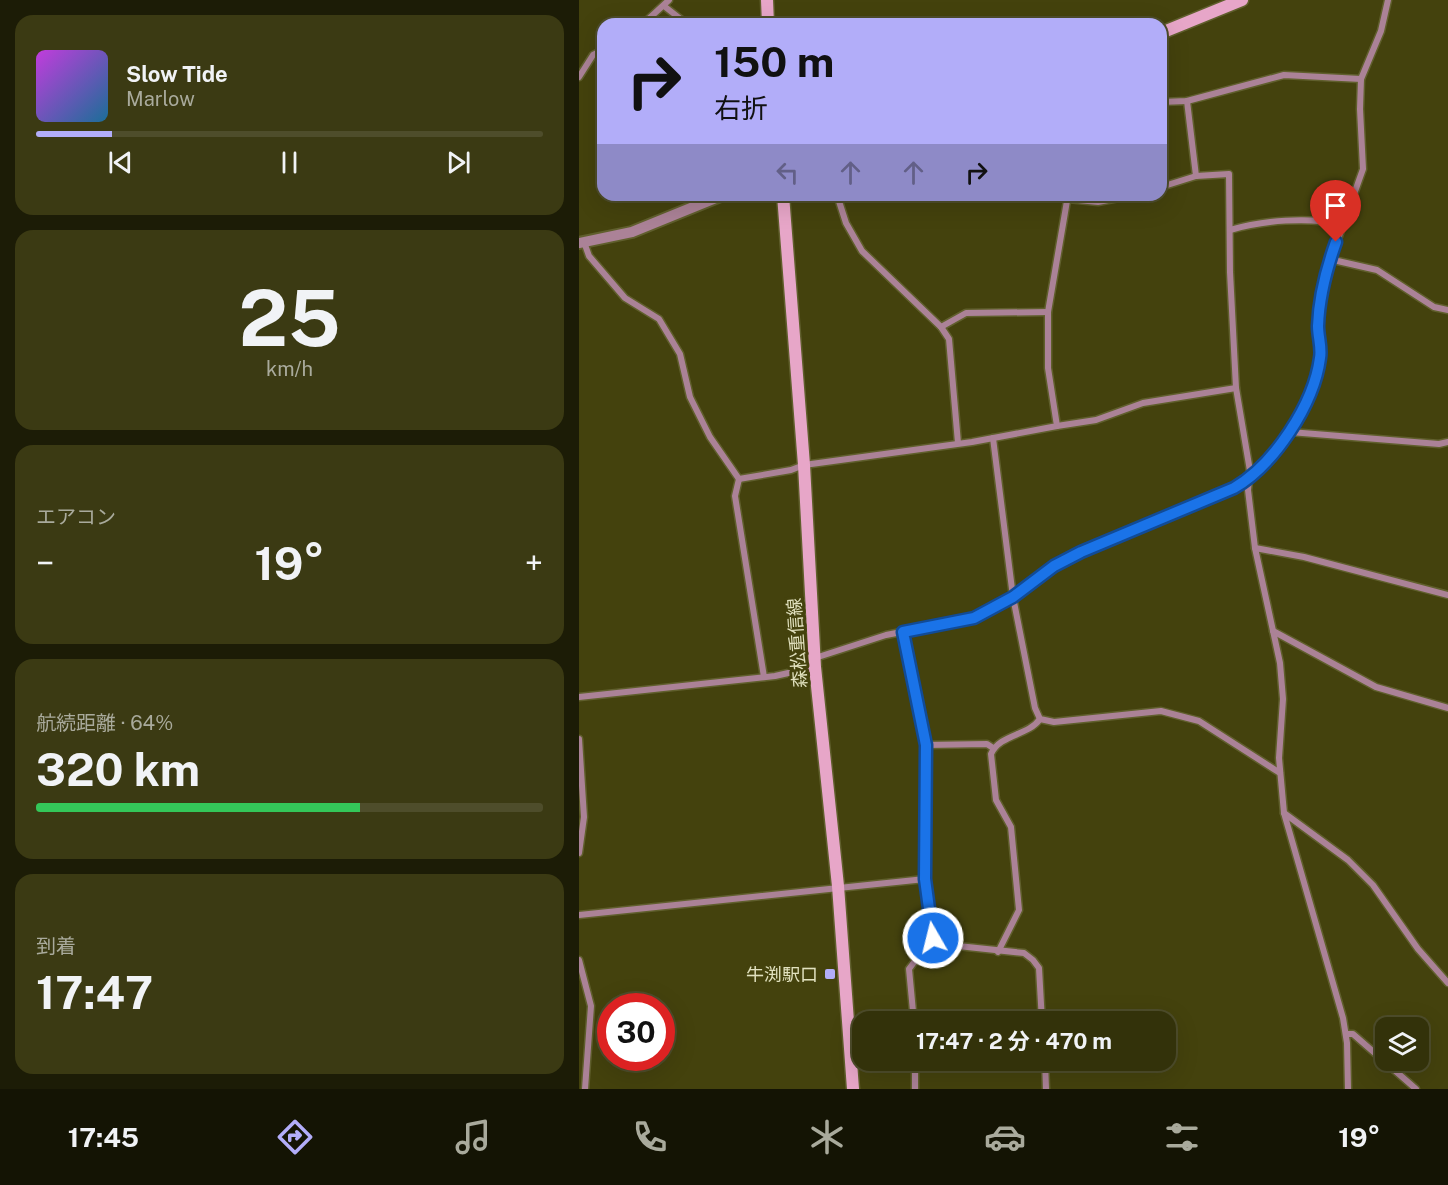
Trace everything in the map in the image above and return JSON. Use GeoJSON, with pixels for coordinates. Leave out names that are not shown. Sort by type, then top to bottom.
{"type":"FeatureCollection","features":[{"type":"Feature","properties":{"kind":"main road"},"geometry":{"type":"LineString","coordinates":[[767,0],[768,18]]}},
{"type":"Feature","properties":{"kind":"main road"},"geometry":{"type":"LineString","coordinates":[[1167,31],[1242,0]]}},
{"type":"Feature","properties":{"kind":"main road","name":"森松重信線"},"geometry":{"type":"LineString","coordinates":[[783,201],[804,465],[815,662],[838,886],[853,1089]]}},
{"type":"Feature","properties":{"kind":"street"},"geometry":{"type":"LineString","coordinates":[[650,18],[669,0]]}},
{"type":"Feature","properties":{"kind":"street"},"geometry":{"type":"LineString","coordinates":[[579,697],[764,677],[903,632],[974,618],[1013,597],[1054,566],[1081,552],[1234,488],[1249,479],[1290,432],[1316,375],[1321,356],[1319,305],[1329,259],[1361,181],[1363,169],[1359,109],[1361,79],[1381,31],[1388,0]]}},
{"type":"Feature","properties":{"kind":"street"},"geometry":{"type":"LineString","coordinates":[[664,6],[679,18]]}},
{"type":"Feature","properties":{"kind":"street"},"geometry":{"type":"LineString","coordinates":[[579,77],[593,55],[597,53]]}},
{"type":"Feature","properties":{"kind":"street"},"geometry":{"type":"LineString","coordinates":[[1167,102],[1187,101],[1284,75],[1361,79]]}},
{"type":"Feature","properties":{"kind":"street"},"geometry":{"type":"LineString","coordinates":[[1187,101],[1196,176]]}},
{"type":"Feature","properties":{"kind":"street"},"geometry":{"type":"LineString","coordinates":[[1167,185],[1196,176],[1229,174],[1236,387],[1244,423],[1248,490],[1255,548],[1273,631],[1283,699],[1280,773],[1284,813],[1346,1034],[1348,1089]]}},
{"type":"Feature","properties":{"kind":"street"},"geometry":{"type":"LineString","coordinates":[[708,201],[632,232],[582,242],[589,256],[625,298],[659,319],[680,354],[690,397],[709,436],[739,479],[735,496],[764,677]]}},
{"type":"Feature","properties":{"kind":"street"},"geometry":{"type":"LineString","coordinates":[[839,201],[846,223],[863,251],[941,327],[949,339],[958,443]]}},
{"type":"Feature","properties":{"kind":"street"},"geometry":{"type":"LineString","coordinates":[[1057,426],[1048,368],[1048,312],[1067,201]]}},
{"type":"Feature","properties":{"kind":"street"},"geometry":{"type":"LineString","coordinates":[[1230,230],[1252,224],[1327,221],[1342,224]]}},
{"type":"Feature","properties":{"kind":"street"},"geometry":{"type":"LineString","coordinates":[[1329,259],[1377,270],[1434,307],[1448,310]]}},
{"type":"Feature","properties":{"kind":"street"},"geometry":{"type":"LineString","coordinates":[[941,327],[966,313],[1048,312]]}},
{"type":"Feature","properties":{"kind":"street"},"geometry":{"type":"LineString","coordinates":[[739,479],[791,470],[804,465],[993,438],[1096,420],[1143,403],[1236,387]]}},
{"type":"Feature","properties":{"kind":"street"},"geometry":{"type":"LineString","coordinates":[[1290,432],[1439,444],[1448,442]]}},
{"type":"Feature","properties":{"kind":"street"},"geometry":{"type":"LineString","coordinates":[[993,438],[1013,597],[1035,708],[1041,719],[1054,722],[1161,711],[1199,721],[1280,773]]}},
{"type":"Feature","properties":{"kind":"street"},"geometry":{"type":"LineString","coordinates":[[1255,548],[1304,557],[1448,595]]}},
{"type":"Feature","properties":{"kind":"street"},"geometry":{"type":"LineString","coordinates":[[1273,631],[1376,687],[1448,708]]}},
{"type":"Feature","properties":{"kind":"street"},"geometry":{"type":"LineString","coordinates":[[903,632],[926,745],[925,879],[933,938],[909,969],[913,1011]]}},
{"type":"Feature","properties":{"kind":"street"},"geometry":{"type":"LineString","coordinates":[[998,951],[1019,909],[1011,826],[996,800],[992,764],[993,748],[1000,742],[1033,729],[1041,719]]}},
{"type":"Feature","properties":{"kind":"street"},"geometry":{"type":"LineString","coordinates":[[579,739],[584,817],[579,853]]}},
{"type":"Feature","properties":{"kind":"street"},"geometry":{"type":"LineString","coordinates":[[926,745],[987,744],[993,748]]}},
{"type":"Feature","properties":{"kind":"street"},"geometry":{"type":"LineString","coordinates":[[1284,813],[1348,860],[1373,885],[1418,949],[1448,983]]}},
{"type":"Feature","properties":{"kind":"street"},"geometry":{"type":"LineString","coordinates":[[579,915],[838,886],[925,879]]}},
{"type":"Feature","properties":{"kind":"street"},"geometry":{"type":"LineString","coordinates":[[933,938],[958,946],[1024,953],[1039,968],[1042,1011]]}},
{"type":"Feature","properties":{"kind":"street"},"geometry":{"type":"LineString","coordinates":[[579,960],[591,1006],[585,1089]]}},
{"type":"Feature","properties":{"kind":"street"},"geometry":{"type":"LineString","coordinates":[[1346,1034],[1353,1034],[1416,1089]]}},
{"type":"Feature","properties":{"kind":"street"},"geometry":{"type":"LineString","coordinates":[[915,1071],[915,1089]]}},
{"type":"Feature","properties":{"kind":"street"},"geometry":{"type":"LineString","coordinates":[[1045,1071],[1046,1089]]}},
{"type":"Feature","properties":{"kind":"place","name":"牛渕駅口"},"geometry":{"type":"Point","coordinates":[830,974]}},
{"type":"Feature","properties":{"kind":"route"},"geometry":{"type":"LineString","coordinates":[[933,938],[925,879],[926,745],[903,632],[974,618],[1013,597],[1054,566],[1081,552],[1234,488],[1249,479],[1266,463],[1290,432],[1316,375],[1321,356],[1318,329],[1322,284],[1336,242]]}}]}
